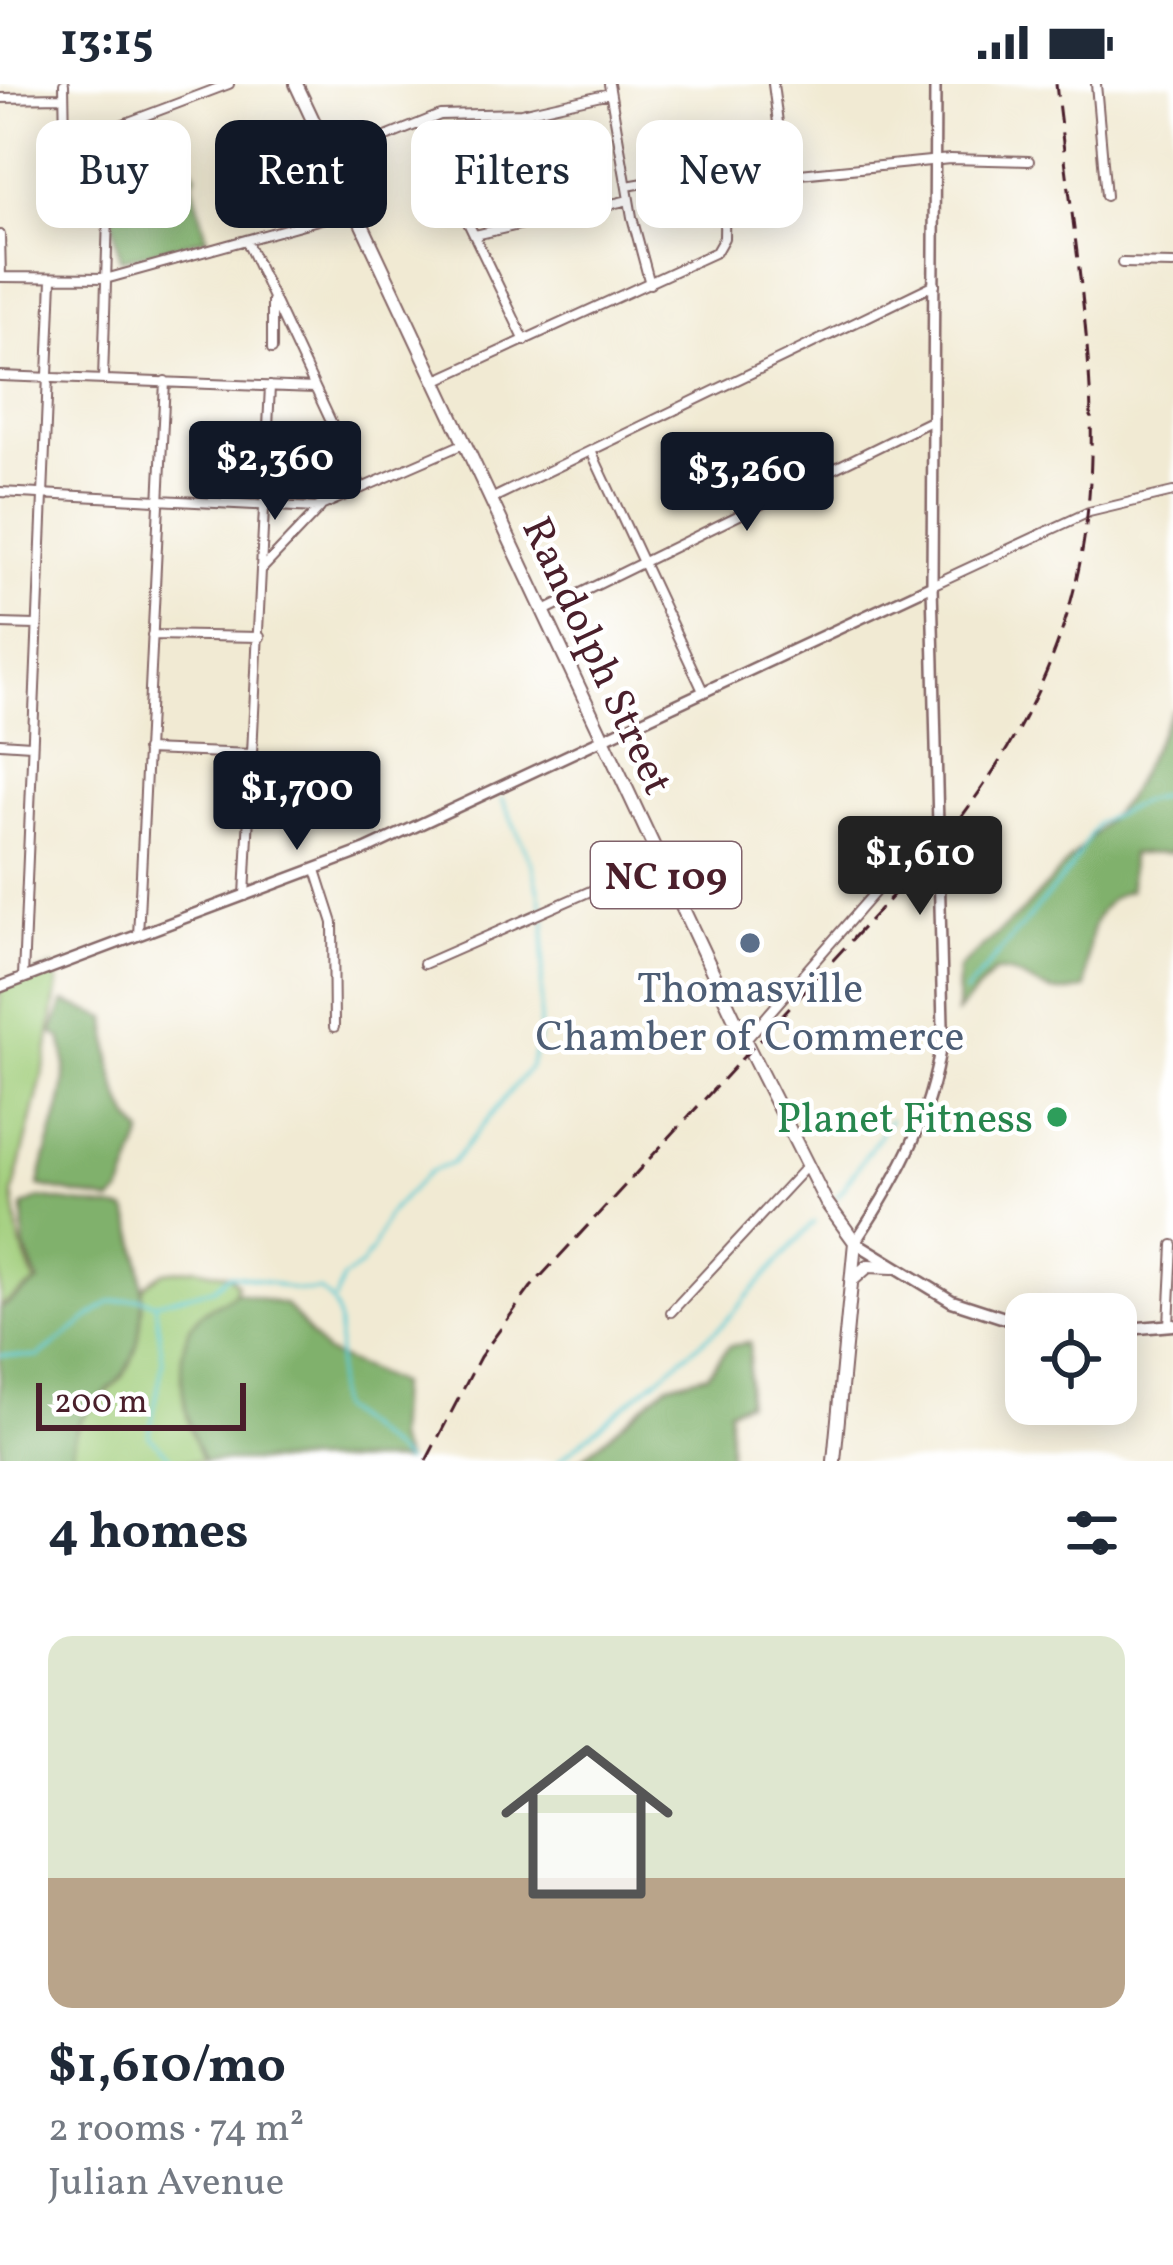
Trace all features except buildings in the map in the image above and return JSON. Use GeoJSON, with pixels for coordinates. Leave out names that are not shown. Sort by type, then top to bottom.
{"type":"FeatureCollection","features":[{"type":"Feature","properties":{"kind":"main road","name":"Randolph Street"},"geometry":{"type":"LineString","coordinates":[[296,84],[313,120]]}},
{"type":"Feature","properties":{"kind":"main road","name":"Randolph Street"},"geometry":{"type":"LineString","coordinates":[[362,228],[745,1041],[838,1223],[855,1242]]}},
{"type":"Feature","properties":{"kind":"main road"},"geometry":{"type":"LineString","coordinates":[[834,1461],[855,1242],[952,1301],[1005,1318]]}},
{"type":"Feature","properties":{"kind":"main road"},"geometry":{"type":"LineString","coordinates":[[850,1282],[868,1266],[893,1267]]}},
{"type":"Feature","properties":{"kind":"main road"},"geometry":{"type":"LineString","coordinates":[[1137,1328],[1171,1325]]}},
{"type":"Feature","properties":{"kind":"street"},"geometry":{"type":"LineString","coordinates":[[64,84],[64,120]]}},
{"type":"Feature","properties":{"kind":"street"},"geometry":{"type":"LineString","coordinates":[[134,120],[229,84]]}},
{"type":"Feature","properties":{"kind":"street"},"geometry":{"type":"LineString","coordinates":[[773,84],[778,120]]}},
{"type":"Feature","properties":{"kind":"street"},"geometry":{"type":"LineString","coordinates":[[855,1242],[920,1133],[939,1068],[941,832],[932,585],[935,84]]}},
{"type":"Feature","properties":{"kind":"street"},"geometry":{"type":"LineString","coordinates":[[1096,84],[1106,196]]}},
{"type":"Feature","properties":{"kind":"street"},"geometry":{"type":"LineString","coordinates":[[429,120],[447,114],[521,113],[610,88],[628,200],[650,284]]}},
{"type":"Feature","properties":{"kind":"street"},"geometry":{"type":"LineString","coordinates":[[0,98],[64,97]]}},
{"type":"Feature","properties":{"kind":"street"},"geometry":{"type":"LineString","coordinates":[[803,174],[934,161],[1030,161]]}},
{"type":"Feature","properties":{"kind":"street"},"geometry":{"type":"LineString","coordinates":[[627,186],[636,184]]}},
{"type":"Feature","properties":{"kind":"street"},"geometry":{"type":"LineString","coordinates":[[475,236],[628,200]]}},
{"type":"Feature","properties":{"kind":"street"},"geometry":{"type":"LineString","coordinates":[[103,380],[107,228]]}},
{"type":"Feature","properties":{"kind":"street"},"geometry":{"type":"LineString","coordinates":[[0,235],[0,277],[109,278],[289,228]]}},
{"type":"Feature","properties":{"kind":"street"},"geometry":{"type":"LineString","coordinates":[[471,228],[525,341]]}},
{"type":"Feature","properties":{"kind":"street"},"geometry":{"type":"LineString","coordinates":[[433,382],[721,247],[722,228]]}},
{"type":"Feature","properties":{"kind":"street"},"geometry":{"type":"LineString","coordinates":[[246,240],[362,488]]}},
{"type":"Feature","properties":{"kind":"street"},"geometry":{"type":"LineString","coordinates":[[1122,263],[1173,264]]}},
{"type":"Feature","properties":{"kind":"street"},"geometry":{"type":"LineString","coordinates":[[23,977],[52,279]]}},
{"type":"Feature","properties":{"kind":"street"},"geometry":{"type":"LineString","coordinates":[[490,500],[934,284]]}},
{"type":"Feature","properties":{"kind":"street"},"geometry":{"type":"LineString","coordinates":[[272,300],[272,349]]}},
{"type":"Feature","properties":{"kind":"street"},"geometry":{"type":"LineString","coordinates":[[0,376],[315,388]]}},
{"type":"Feature","properties":{"kind":"street"},"geometry":{"type":"LineString","coordinates":[[138,936],[165,381]]}},
{"type":"Feature","properties":{"kind":"street"},"geometry":{"type":"LineString","coordinates":[[245,896],[270,386]]}},
{"type":"Feature","properties":{"kind":"street"},"geometry":{"type":"LineString","coordinates":[[542,612],[933,421]]}},
{"type":"Feature","properties":{"kind":"street"},"geometry":{"type":"LineString","coordinates":[[261,570],[321,507],[463,444]]}},
{"type":"Feature","properties":{"kind":"street"},"geometry":{"type":"LineString","coordinates":[[591,451],[704,691]]}},
{"type":"Feature","properties":{"kind":"street"},"geometry":{"type":"LineString","coordinates":[[0,492],[321,507]]}},
{"type":"Feature","properties":{"kind":"street"},"geometry":{"type":"LineString","coordinates":[[0,987],[316,870],[1089,512],[1173,492]]}},
{"type":"Feature","properties":{"kind":"street"},"geometry":{"type":"LineString","coordinates":[[0,624],[36,625]]}},
{"type":"Feature","properties":{"kind":"street"},"geometry":{"type":"LineString","coordinates":[[152,635],[260,638]]}},
{"type":"Feature","properties":{"kind":"street"},"geometry":{"type":"LineString","coordinates":[[0,743],[31,745]]}},
{"type":"Feature","properties":{"kind":"street"},"geometry":{"type":"LineString","coordinates":[[146,750],[253,754]]}},
{"type":"Feature","properties":{"kind":"street"},"geometry":{"type":"LineString","coordinates":[[745,1041],[917,844],[941,832]]}},
{"type":"Feature","properties":{"kind":"street"},"geometry":{"type":"LineString","coordinates":[[424,964],[659,862]]}},
{"type":"Feature","properties":{"kind":"street"},"geometry":{"type":"LineString","coordinates":[[316,870],[333,923],[334,1027]]}},
{"type":"Feature","properties":{"kind":"street"},"geometry":{"type":"LineString","coordinates":[[671,1312],[807,1166]]}},
{"type":"Feature","properties":{"kind":"street"},"geometry":{"type":"LineString","coordinates":[[1171,1325],[1173,1246]]}},
{"type":"Feature","properties":{"kind":"green space"},"geometry":{"type":"Polygon","coordinates":[[[191,165],[207,238],[120,260],[114,228],[191,228],[191,165]]]}},
{"type":"Feature","properties":{"kind":"green space"},"geometry":{"type":"Polygon","coordinates":[[[1173,709],[1173,853],[1131,854],[1130,890],[1105,906],[1092,930],[1086,988],[1057,992],[994,972],[957,1013],[958,969],[1025,909],[1126,799],[1173,709]]]}},
{"type":"Feature","properties":{"kind":"green space"},"geometry":{"type":"Polygon","coordinates":[[[53,967],[58,983],[46,1061],[13,1194],[20,1243],[36,1283],[0,1307],[0,987],[53,967]]]}},
{"type":"Feature","properties":{"kind":"green space"},"geometry":{"type":"Polygon","coordinates":[[[64,1002],[107,1018],[119,1094],[143,1134],[121,1193],[112,1202],[39,1186],[63,1094],[65,1057],[61,1038],[52,1033],[64,1002]]]}},
{"type":"Feature","properties":{"kind":"green space"},"geometry":{"type":"Polygon","coordinates":[[[41,1198],[126,1210],[141,1269],[139,1336],[126,1370],[76,1429],[72,1461],[0,1461],[0,1309],[39,1282],[24,1246],[23,1206],[41,1198]]]}},
{"type":"Feature","properties":{"kind":"green space"},"geometry":{"type":"Polygon","coordinates":[[[196,1268],[229,1275],[237,1284],[233,1296],[200,1315],[185,1346],[186,1408],[203,1461],[72,1461],[73,1442],[83,1417],[119,1381],[132,1359],[144,1286],[164,1272],[196,1268]]]}},
{"type":"Feature","properties":{"kind":"green space"},"geometry":{"type":"Polygon","coordinates":[[[236,1292],[286,1305],[325,1352],[398,1384],[395,1440],[405,1461],[203,1461],[186,1410],[183,1351],[196,1319],[236,1292]]]}},
{"type":"Feature","properties":{"kind":"green space"},"geometry":{"type":"Polygon","coordinates":[[[750,1343],[747,1402],[729,1409],[729,1461],[579,1461],[668,1384],[708,1374],[729,1346],[750,1343]]]}},
{"type":"Feature","properties":{"kind":"waterway"},"geometry":{"type":"LineString","coordinates":[[965,993],[1071,868],[1097,823],[1143,801],[1173,794]]}},
{"type":"Feature","properties":{"kind":"waterway"},"geometry":{"type":"LineString","coordinates":[[502,799],[533,866],[543,909]]}},
{"type":"Feature","properties":{"kind":"waterway"},"geometry":{"type":"LineString","coordinates":[[335,1300],[343,1278],[361,1266],[372,1250],[388,1214],[429,1172],[452,1163],[530,1067],[539,1039],[545,920]]}},
{"type":"Feature","properties":{"kind":"waterway"},"geometry":{"type":"LineString","coordinates":[[837,1197],[890,1120]]}},
{"type":"Feature","properties":{"kind":"waterway"},"geometry":{"type":"LineString","coordinates":[[558,1461],[723,1324],[814,1222]]}},
{"type":"Feature","properties":{"kind":"waterway"},"geometry":{"type":"LineString","coordinates":[[0,1355],[38,1357],[110,1302],[140,1298],[155,1303],[214,1288],[229,1275],[297,1290],[319,1290],[337,1313],[338,1408],[405,1461]]}},
{"type":"Feature","properties":{"kind":"waterway"},"geometry":{"type":"LineString","coordinates":[[155,1303],[163,1362],[149,1436],[175,1461]]}},
{"type":"Feature","properties":{"kind":"railway"},"geometry":{"type":"LineString","coordinates":[[426,1461],[480,1357],[531,1287],[942,842],[1008,747],[1053,656],[1079,568],[1090,479],[1090,389],[1082,294],[1056,84]]}},
{"type":"Feature","properties":{"kind":"place","name":"Thomasville Chamber of Commerce"},"geometry":{"type":"Point","coordinates":[750,943]}},
{"type":"Feature","properties":{"kind":"place","name":"Planet Fitness"},"geometry":{"type":"Point","coordinates":[1057,1117]}}]}
